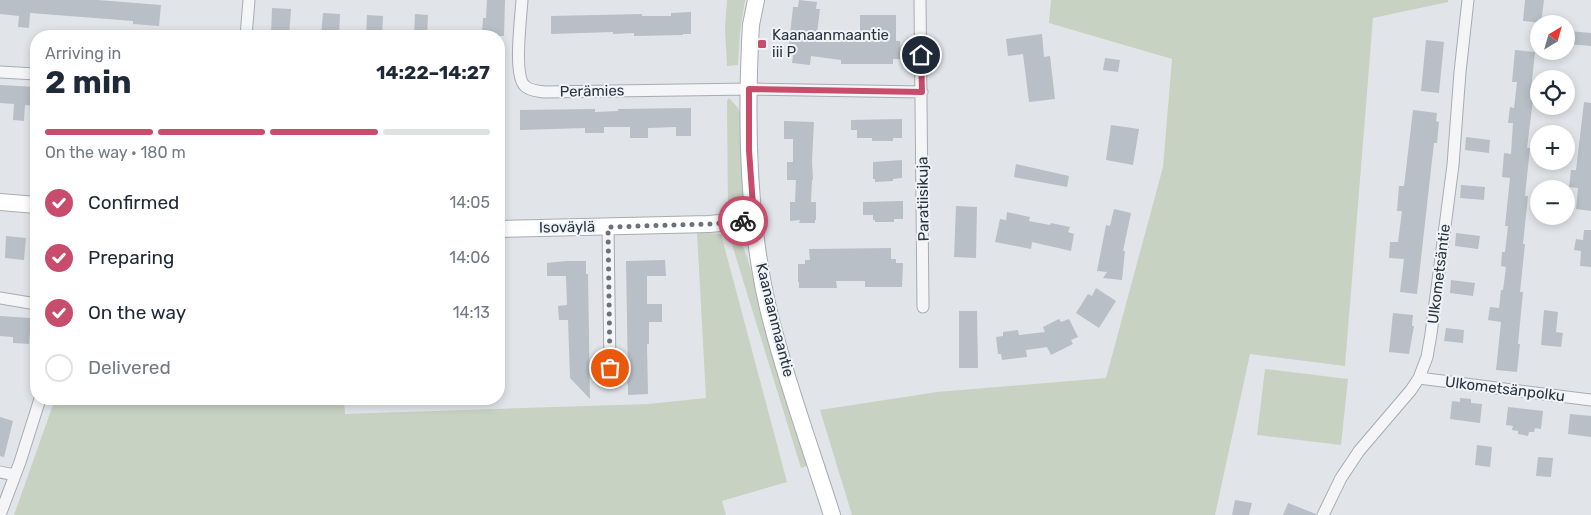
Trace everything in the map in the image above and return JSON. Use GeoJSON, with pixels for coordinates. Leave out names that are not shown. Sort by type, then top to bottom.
{"type":"FeatureCollection","features":[{"type":"Feature","properties":{"kind":"street"},"geometry":{"type":"LineString","coordinates":[[246,30],[249,0]]}},
{"type":"Feature","properties":{"kind":"street","name":"Perämies"},"geometry":{"type":"LineString","coordinates":[[522,0],[518,64],[520,78],[525,86],[531,90],[544,92],[749,89],[922,92]]}},
{"type":"Feature","properties":{"kind":"street","name":"Kaanaanmaantie"},"geometry":{"type":"LineString","coordinates":[[756,0],[751,25],[749,150],[759,258],[768,308],[784,365],[832,515]]}},
{"type":"Feature","properties":{"kind":"street","name":"Paratiisikuja"},"geometry":{"type":"LineString","coordinates":[[920,0],[924,306]]}},
{"type":"Feature","properties":{"kind":"street","name":"Ulkometsäntie"},"geometry":{"type":"LineString","coordinates":[[1323,515],[1358,451],[1411,390],[1419,378],[1427,357],[1432,334],[1453,165],[1468,0]]}},
{"type":"Feature","properties":{"kind":"street"},"geometry":{"type":"LineString","coordinates":[[0,72],[30,74]]}},
{"type":"Feature","properties":{"kind":"street"},"geometry":{"type":"LineString","coordinates":[[0,202],[30,204]]}},
{"type":"Feature","properties":{"kind":"street","name":"Isoväylä"},"geometry":{"type":"LineString","coordinates":[[505,228],[709,224],[754,220]]}},
{"type":"Feature","properties":{"kind":"street"},"geometry":{"type":"LineString","coordinates":[[608,227],[610,368]]}},
{"type":"Feature","properties":{"kind":"street"},"geometry":{"type":"LineString","coordinates":[[0,298],[30,303]]}},
{"type":"Feature","properties":{"kind":"street","name":"Ulkometsänpolku"},"geometry":{"type":"LineString","coordinates":[[1419,378],[1591,400]]}},
{"type":"Feature","properties":{"kind":"street"},"geometry":{"type":"LineString","coordinates":[[0,515],[38,405]]}},
{"type":"Feature","properties":{"kind":"street"},"geometry":{"type":"LineString","coordinates":[[0,472],[15,475]]}},
{"type":"Feature","properties":{"kind":"green space"},"geometry":{"type":"Polygon","coordinates":[[[727,0],[745,0],[740,32],[738,65],[727,66],[725,29],[727,0]]]}},
{"type":"Feature","properties":{"kind":"green space"},"geometry":{"type":"Polygon","coordinates":[[[1051,0],[1448,0],[1448,2],[1373,18],[1345,366],[1250,354],[1215,515],[852,515],[820,410],[937,392],[1106,378],[1163,167],[1172,59],[1049,23],[1051,0]]]}},
{"type":"Feature","properties":{"kind":"green space"},"geometry":{"type":"Polygon","coordinates":[[[729,98],[738,108],[741,116],[744,178],[744,191],[740,207],[730,212],[728,211],[727,101],[729,98]]]}},
{"type":"Feature","properties":{"kind":"green space"},"geometry":{"type":"Polygon","coordinates":[[[697,232],[721,234],[787,482],[722,501],[726,515],[14,515],[53,405],[344,405],[345,414],[648,404],[706,398],[697,232]]]}},
{"type":"Feature","properties":{"kind":"green space"},"geometry":{"type":"Polygon","coordinates":[[[732,237],[743,247],[747,257],[809,465],[801,468],[730,238],[732,237]]]}},
{"type":"Feature","properties":{"kind":"green space"},"geometry":{"type":"Polygon","coordinates":[[[1265,369],[1348,379],[1341,445],[1257,435],[1265,369]]]}},
{"type":"Feature","properties":{"kind":"building"},"geometry":{"type":"Polygon","coordinates":[[[0,0],[98,0],[161,5],[159,26],[133,24],[133,21],[30,13],[29,28],[18,27],[19,16],[0,14],[0,0]]]}},
{"type":"Feature","properties":{"kind":"building"},"geometry":{"type":"Polygon","coordinates":[[[487,0],[505,0],[504,30],[482,30],[483,18],[486,18],[487,0]]]}},
{"type":"Feature","properties":{"kind":"building"},"geometry":{"type":"Polygon","coordinates":[[[799,0],[817,2],[816,9],[820,9],[816,42],[841,42],[841,38],[860,38],[860,15],[896,15],[896,41],[900,41],[901,59],[893,59],[893,64],[841,64],[841,60],[811,56],[810,65],[792,63],[793,55],[788,54],[793,7],[798,7],[799,0]]]}},
{"type":"Feature","properties":{"kind":"building"},"geometry":{"type":"Polygon","coordinates":[[[1525,0],[1544,0],[1542,15],[1530,15],[1530,22],[1523,21],[1525,0]]]}},
{"type":"Feature","properties":{"kind":"building"},"geometry":{"type":"Polygon","coordinates":[[[272,8],[291,9],[289,30],[271,30],[272,8]]]}},
{"type":"Feature","properties":{"kind":"building"},"geometry":{"type":"Polygon","coordinates":[[[691,12],[691,34],[634,36],[634,33],[613,34],[613,32],[551,34],[551,16],[642,14],[642,16],[671,16],[671,13],[691,12]]]}},
{"type":"Feature","properties":{"kind":"building"},"geometry":{"type":"Polygon","coordinates":[[[323,13],[340,14],[339,30],[322,30],[323,13]]]}},
{"type":"Feature","properties":{"kind":"building"},"geometry":{"type":"Polygon","coordinates":[[[415,14],[428,15],[427,30],[414,30],[415,14]]]}},
{"type":"Feature","properties":{"kind":"building"},"geometry":{"type":"Polygon","coordinates":[[[367,15],[383,16],[382,30],[366,30],[367,15]]]}},
{"type":"Feature","properties":{"kind":"building"},"geometry":{"type":"Polygon","coordinates":[[[1575,32],[1591,33],[1591,46],[1575,45],[1575,32]]]}},
{"type":"Feature","properties":{"kind":"building"},"geometry":{"type":"Polygon","coordinates":[[[1042,34],[1044,57],[1050,56],[1055,99],[1029,102],[1023,54],[1008,56],[1006,39],[1042,34]]]}},
{"type":"Feature","properties":{"kind":"building"},"geometry":{"type":"Polygon","coordinates":[[[1426,40],[1444,42],[1439,93],[1421,91],[1426,40]]]}},
{"type":"Feature","properties":{"kind":"building"},"geometry":{"type":"Polygon","coordinates":[[[1515,50],[1530,52],[1530,60],[1534,60],[1533,70],[1530,70],[1531,115],[1527,148],[1530,148],[1525,196],[1528,196],[1520,292],[1523,292],[1517,372],[1496,370],[1501,322],[1488,320],[1490,307],[1499,308],[1506,267],[1501,266],[1502,252],[1505,252],[1508,226],[1505,226],[1510,178],[1502,177],[1504,153],[1511,154],[1513,123],[1508,123],[1510,107],[1514,108],[1517,82],[1512,82],[1515,50]]]}},
{"type":"Feature","properties":{"kind":"building"},"geometry":{"type":"Polygon","coordinates":[[[1105,58],[1120,60],[1118,72],[1103,70],[1105,58]]]}},
{"type":"Feature","properties":{"kind":"building"},"geometry":{"type":"Polygon","coordinates":[[[0,85],[30,87],[30,105],[25,105],[24,121],[13,120],[14,104],[0,103],[0,85]]]}},
{"type":"Feature","properties":{"kind":"building"},"geometry":{"type":"Polygon","coordinates":[[[1584,102],[1591,103],[1591,211],[1576,209],[1578,188],[1575,188],[1575,180],[1570,180],[1571,170],[1576,170],[1584,102]]]}},
{"type":"Feature","properties":{"kind":"building"},"geometry":{"type":"Polygon","coordinates":[[[691,108],[691,136],[676,136],[676,127],[648,128],[648,138],[630,138],[630,127],[604,127],[604,133],[585,133],[585,128],[520,130],[520,110],[595,109],[595,112],[618,111],[618,109],[691,108]]]}},
{"type":"Feature","properties":{"kind":"building"},"geometry":{"type":"Polygon","coordinates":[[[1413,110],[1437,113],[1436,121],[1439,122],[1437,143],[1434,143],[1417,294],[1400,292],[1404,259],[1389,258],[1390,242],[1398,242],[1402,211],[1397,211],[1399,186],[1404,186],[1413,110]]]}},
{"type":"Feature","properties":{"kind":"building"},"geometry":{"type":"Polygon","coordinates":[[[902,119],[902,138],[893,138],[893,141],[872,141],[872,138],[857,138],[857,130],[851,130],[851,120],[902,119]]]}},
{"type":"Feature","properties":{"kind":"building"},"geometry":{"type":"Polygon","coordinates":[[[784,121],[814,122],[811,202],[816,202],[815,223],[799,223],[800,220],[790,221],[790,202],[795,202],[796,180],[787,180],[787,162],[793,162],[793,139],[784,139],[784,121]]]}},
{"type":"Feature","properties":{"kind":"building"},"geometry":{"type":"Polygon","coordinates":[[[1111,125],[1139,129],[1133,165],[1106,160],[1111,125]]]}},
{"type":"Feature","properties":{"kind":"building"},"geometry":{"type":"Polygon","coordinates":[[[1466,137],[1490,140],[1489,153],[1465,150],[1466,137]]]}},
{"type":"Feature","properties":{"kind":"building"},"geometry":{"type":"Polygon","coordinates":[[[902,160],[902,178],[893,179],[893,181],[875,182],[875,179],[873,179],[873,162],[902,160]]]}},
{"type":"Feature","properties":{"kind":"building"},"geometry":{"type":"Polygon","coordinates":[[[1016,164],[1069,176],[1067,187],[1014,177],[1016,164]]]}},
{"type":"Feature","properties":{"kind":"building"},"geometry":{"type":"Polygon","coordinates":[[[1461,185],[1485,187],[1484,200],[1460,198],[1461,185]]]}},
{"type":"Feature","properties":{"kind":"building"},"geometry":{"type":"Polygon","coordinates":[[[903,201],[903,219],[894,219],[894,222],[875,222],[873,215],[863,215],[863,202],[903,201]]]}},
{"type":"Feature","properties":{"kind":"building"},"geometry":{"type":"Polygon","coordinates":[[[956,206],[977,207],[976,258],[954,257],[956,206]]]}},
{"type":"Feature","properties":{"kind":"building"},"geometry":{"type":"Polygon","coordinates":[[[1114,209],[1131,213],[1123,251],[1125,251],[1122,280],[1103,278],[1107,272],[1097,271],[1106,225],[1110,226],[1114,209]]]}},
{"type":"Feature","properties":{"kind":"building"},"geometry":{"type":"Polygon","coordinates":[[[1007,212],[1030,217],[1029,221],[1070,227],[1068,232],[1074,234],[1071,251],[1032,242],[1031,249],[995,242],[1000,219],[1006,220],[1007,212]]]}},
{"type":"Feature","properties":{"kind":"building"},"geometry":{"type":"Polygon","coordinates":[[[1584,230],[1591,230],[1591,267],[1580,266],[1581,251],[1574,250],[1576,239],[1583,240],[1584,230]]]}},
{"type":"Feature","properties":{"kind":"building"},"geometry":{"type":"Polygon","coordinates":[[[1456,233],[1480,236],[1478,249],[1455,246],[1456,233]]]}},
{"type":"Feature","properties":{"kind":"building"},"geometry":{"type":"Polygon","coordinates":[[[6,236],[26,238],[24,260],[5,258],[6,236]]]}},
{"type":"Feature","properties":{"kind":"building"},"geometry":{"type":"Polygon","coordinates":[[[891,248],[891,259],[896,259],[896,263],[903,263],[902,287],[865,287],[865,281],[836,281],[837,288],[799,288],[798,264],[805,264],[805,260],[810,260],[809,249],[891,248]]]}},
{"type":"Feature","properties":{"kind":"building"},"geometry":{"type":"Polygon","coordinates":[[[665,260],[666,276],[647,276],[647,304],[662,304],[662,322],[649,322],[649,344],[647,344],[648,394],[628,395],[626,261],[665,260]]]}},
{"type":"Feature","properties":{"kind":"building"},"geometry":{"type":"Polygon","coordinates":[[[586,261],[586,274],[588,274],[590,399],[570,378],[568,320],[559,320],[558,306],[567,305],[566,276],[547,276],[547,263],[586,261]]]}},
{"type":"Feature","properties":{"kind":"building"},"geometry":{"type":"Polygon","coordinates":[[[1451,280],[1475,283],[1473,296],[1450,293],[1451,280]]]}},
{"type":"Feature","properties":{"kind":"building"},"geometry":{"type":"Polygon","coordinates":[[[1096,288],[1116,301],[1099,328],[1076,313],[1088,294],[1092,296],[1096,288]]]}},
{"type":"Feature","properties":{"kind":"building"},"geometry":{"type":"Polygon","coordinates":[[[1544,310],[1558,312],[1556,332],[1563,333],[1561,347],[1541,345],[1544,310]]]}},
{"type":"Feature","properties":{"kind":"building"},"geometry":{"type":"Polygon","coordinates":[[[959,311],[977,311],[978,368],[959,368],[959,311]]]}},
{"type":"Feature","properties":{"kind":"building"},"geometry":{"type":"Polygon","coordinates":[[[1393,313],[1413,315],[1412,326],[1414,326],[1409,354],[1389,352],[1393,313]]]}},
{"type":"Feature","properties":{"kind":"building"},"geometry":{"type":"Polygon","coordinates":[[[0,316],[30,318],[29,344],[13,343],[13,337],[0,336],[0,316]]]}},
{"type":"Feature","properties":{"kind":"building"},"geometry":{"type":"Polygon","coordinates":[[[1059,319],[1061,322],[1069,319],[1078,337],[1071,340],[1073,344],[1051,355],[1047,347],[1026,350],[1027,357],[1002,360],[1001,354],[998,354],[996,337],[1003,336],[1003,332],[1018,330],[1019,335],[1045,332],[1043,327],[1059,319]]]}},
{"type":"Feature","properties":{"kind":"building"},"geometry":{"type":"Polygon","coordinates":[[[1446,328],[1464,330],[1463,343],[1444,341],[1446,328]]]}},
{"type":"Feature","properties":{"kind":"building"},"geometry":{"type":"Polygon","coordinates":[[[1460,398],[1471,399],[1471,403],[1482,404],[1480,423],[1450,419],[1452,401],[1460,402],[1460,398]]]}},
{"type":"Feature","properties":{"kind":"building"},"geometry":{"type":"Polygon","coordinates":[[[1508,407],[1543,411],[1541,429],[1535,428],[1534,432],[1529,432],[1528,436],[1518,434],[1518,431],[1512,430],[1513,426],[1506,425],[1508,407]]]}},
{"type":"Feature","properties":{"kind":"building"},"geometry":{"type":"Polygon","coordinates":[[[1570,414],[1591,416],[1591,437],[1568,434],[1570,414]]]}},
{"type":"Feature","properties":{"kind":"building"},"geometry":{"type":"Polygon","coordinates":[[[0,417],[13,421],[4,457],[0,456],[0,417]]]}},
{"type":"Feature","properties":{"kind":"building"},"geometry":{"type":"Polygon","coordinates":[[[1477,445],[1492,447],[1490,467],[1475,465],[1477,445]]]}},
{"type":"Feature","properties":{"kind":"building"},"geometry":{"type":"Polygon","coordinates":[[[1538,457],[1553,458],[1551,477],[1536,476],[1538,457]]]}},
{"type":"Feature","properties":{"kind":"building"},"geometry":{"type":"Polygon","coordinates":[[[1235,500],[1252,503],[1249,515],[1232,515],[1235,500]]]}},
{"type":"Feature","properties":{"kind":"building"},"geometry":{"type":"Polygon","coordinates":[[[1288,503],[1316,514],[1316,515],[1283,515],[1288,503]]]}},
{"type":"Feature","properties":{"kind":"way so far"},"geometry":{"type":"LineString","coordinates":[[610,368],[608,227],[743,221]]}},
{"type":"Feature","properties":{"kind":"place","name":"Kaanaanmaantie iii P"},"geometry":{"type":"Point","coordinates":[762,44]}},
{"type":"Feature","properties":{"kind":"route"},"geometry":{"type":"LineString","coordinates":[[743,221],[754,220],[749,150],[749,89],[922,92],[921,55]]}}]}
